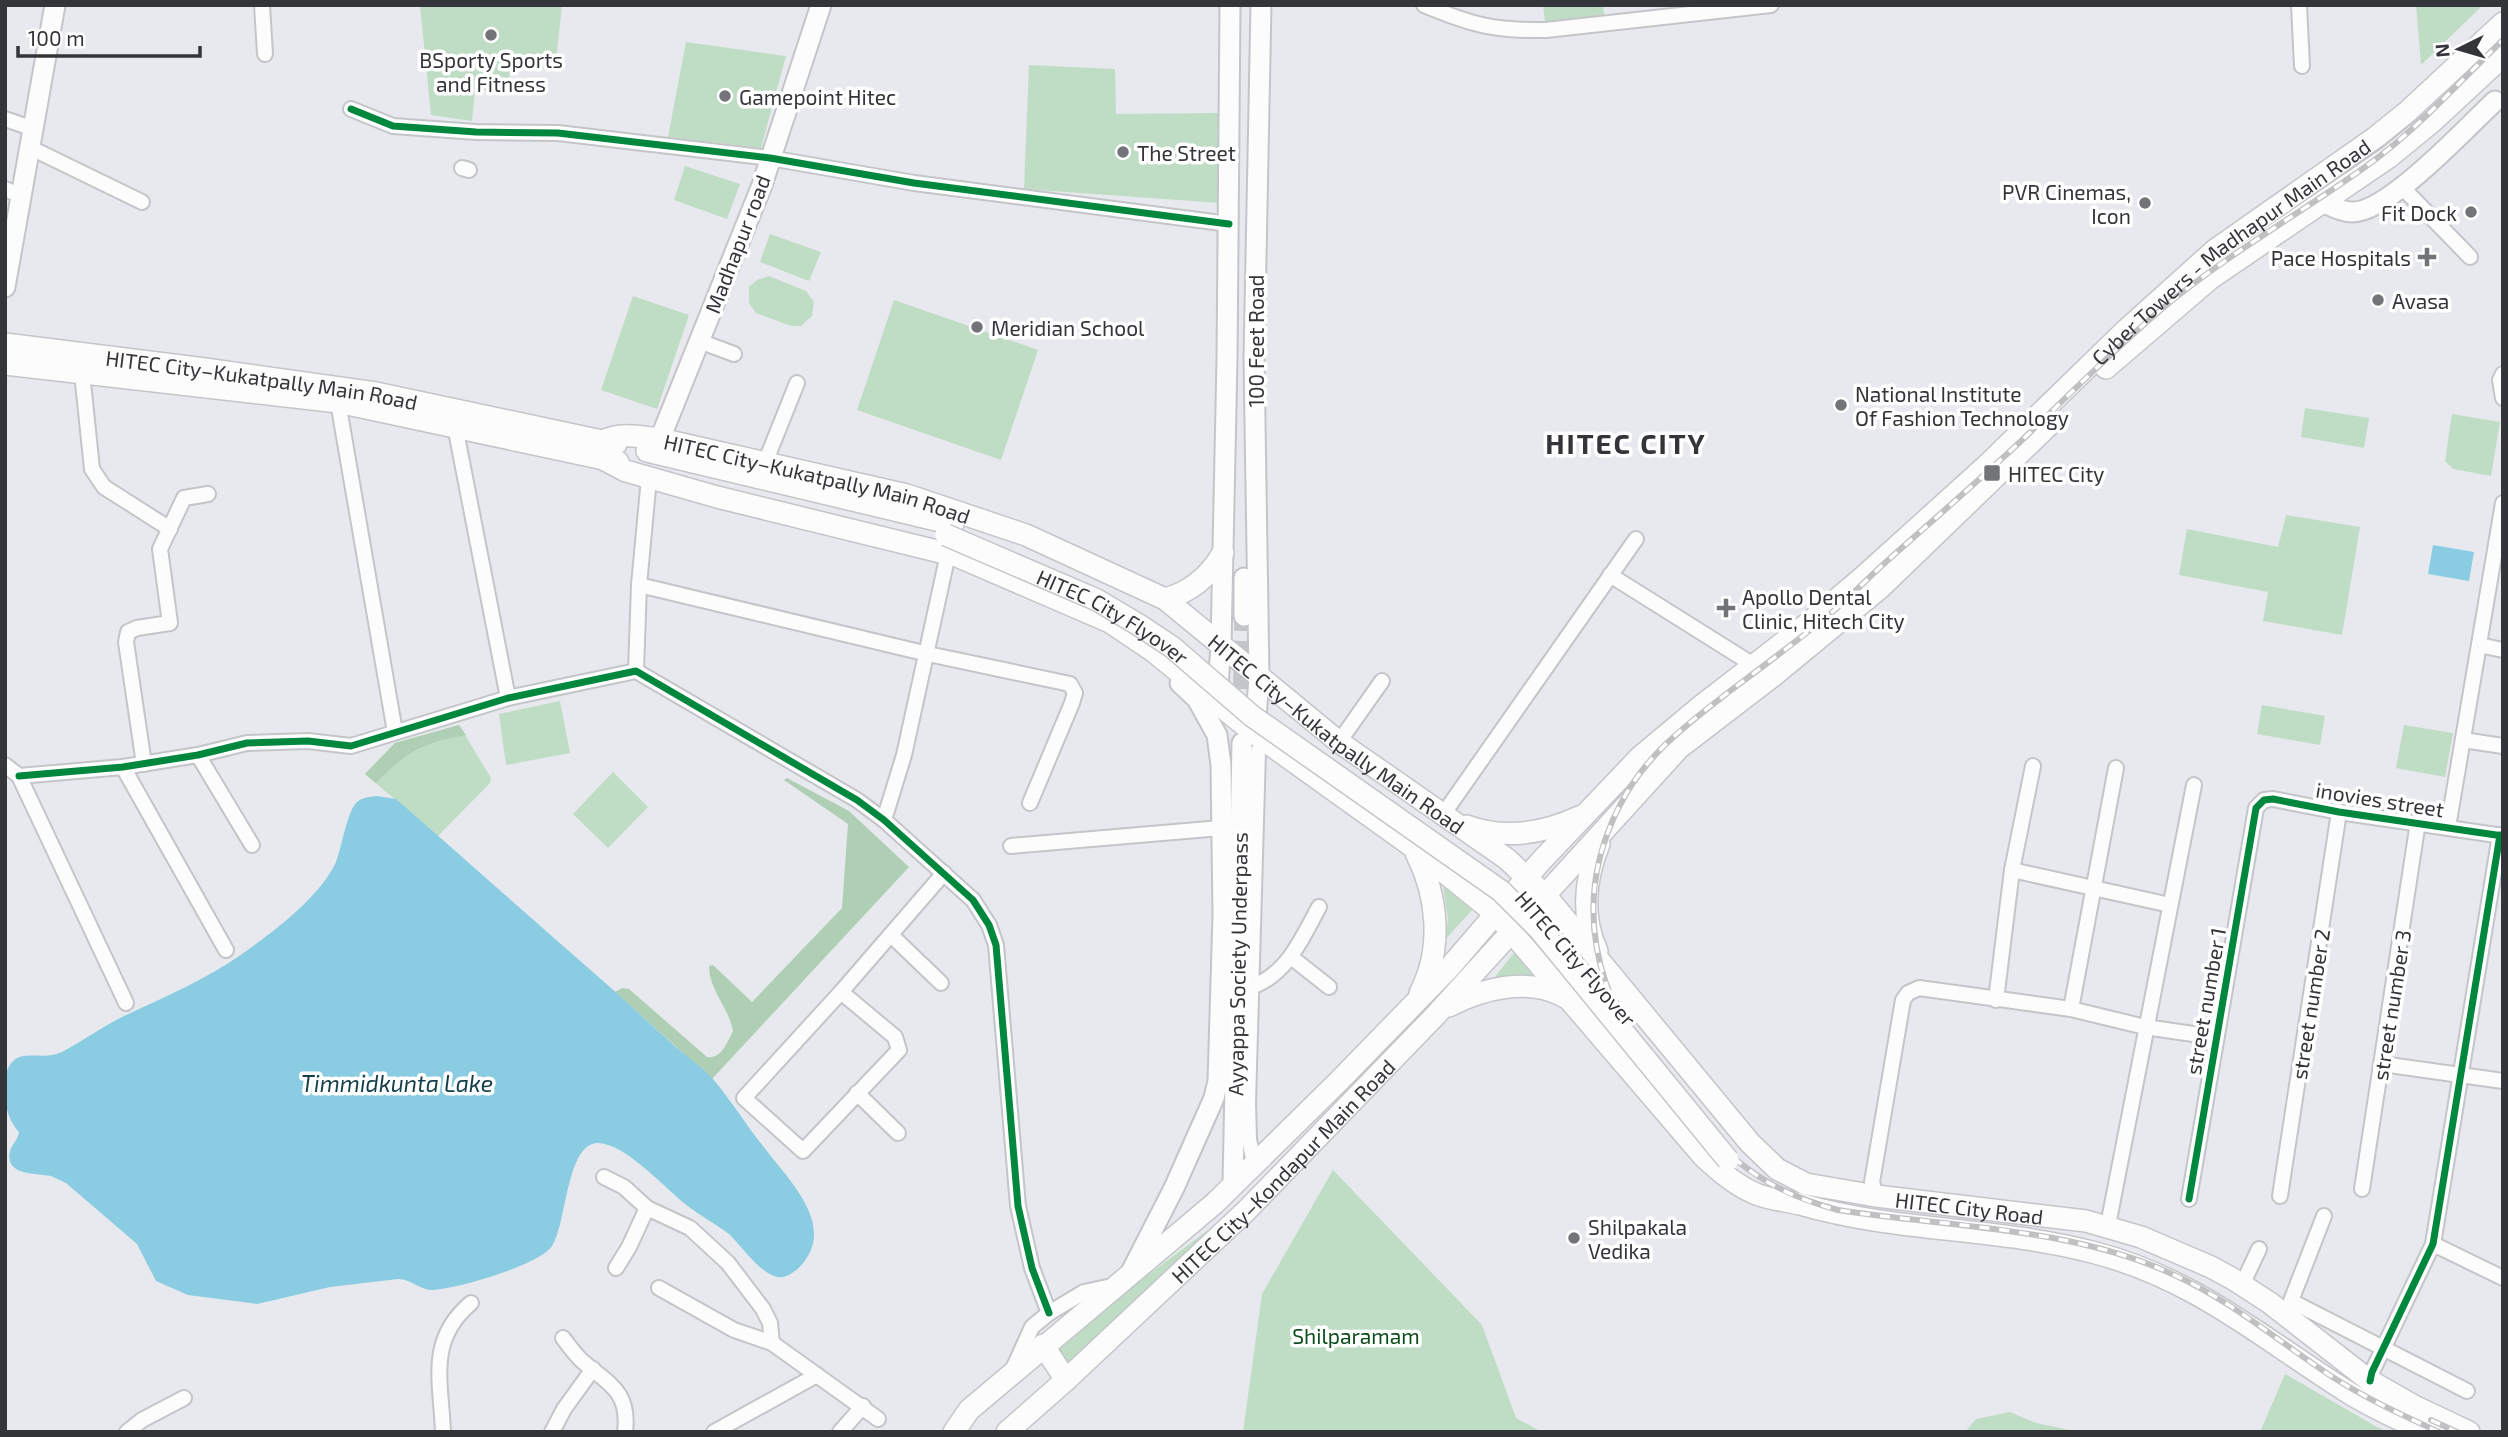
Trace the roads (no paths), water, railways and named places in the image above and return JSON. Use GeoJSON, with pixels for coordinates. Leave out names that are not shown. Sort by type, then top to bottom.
{"type":"FeatureCollection","features":[{"type":"Feature","properties":{"kind":"main road"},"geometry":{"type":"LineString","coordinates":[[5,287],[13,192],[32,139],[55,5]]}},
{"type":"Feature","properties":{"kind":"main road","name":"Madhapur road"},"geometry":{"type":"LineString","coordinates":[[660,439],[762,185],[821,5]]}},
{"type":"Feature","properties":{"kind":"main road","name":"100 Feet Road"},"geometry":{"type":"LineString","coordinates":[[1217,704],[1223,553],[1230,5]]}},
{"type":"Feature","properties":{"kind":"main road","name":"100 Feet Road"},"geometry":{"type":"LineString","coordinates":[[1251,742],[1259,677],[1254,358],[1261,5]]}},
{"type":"Feature","properties":{"kind":"main road","name":"Cyber Towers - Madhapur Main Road"},"geometry":{"type":"LineString","coordinates":[[1416,1001],[1584,814],[1640,757],[1862,578],[1986,466],[2126,330],[2215,250],[2376,137],[2407,112],[2503,23]]}},
{"type":"Feature","properties":{"kind":"main road","name":"Cyber Towers - Madhapur Main Road"},"geometry":{"type":"LineString","coordinates":[[1607,830],[1679,748],[1773,676],[1880,588],[2110,364],[2211,278],[2389,157],[2503,56]]}},
{"type":"Feature","properties":{"kind":"main road"},"geometry":{"type":"LineString","coordinates":[[1230,72],[1242,196],[1244,616]]}},
{"type":"Feature","properties":{"kind":"main road"},"geometry":{"type":"LineString","coordinates":[[2322,202],[2345,211],[2360,211],[2378,203],[2430,164],[2495,101]]}},
{"type":"Feature","properties":{"kind":"main road"},"geometry":{"type":"LineString","coordinates":[[2407,112],[2420,132]]}},
{"type":"Feature","properties":{"kind":"main road"},"geometry":{"type":"LineString","coordinates":[[2376,137],[2389,157]]}},
{"type":"Feature","properties":{"kind":"main road","name":"HITEC City–Kukatpally Main Road"},"geometry":{"type":"LineString","coordinates":[[5,344],[376,393],[604,450],[626,471],[649,478],[948,554],[1110,622],[1153,651],[1217,704],[1251,742],[1413,847]]}},
{"type":"Feature","properties":{"kind":"main road","name":"HITEC City–Kukatpally Main Road"},"geometry":{"type":"LineString","coordinates":[[5,364],[338,402],[454,426],[604,450]]}},
{"type":"Feature","properties":{"kind":"main road","name":"HITEC City–Kukatpally Main Road"},"geometry":{"type":"LineString","coordinates":[[604,450],[611,437],[660,439],[907,495],[1026,535],[1165,599],[1339,742],[1507,859],[1546,895]]}},
{"type":"Feature","properties":{"kind":"main road","name":"HITEC City Flyover"},"geometry":{"type":"LineString","coordinates":[[604,450],[958,526],[1124,599],[1172,632],[1265,709],[1490,867],[1533,902],[1729,1138],[1802,1194]]}},
{"type":"Feature","properties":{"kind":"main road","name":"HITEC City Flyover"},"geometry":{"type":"LineString","coordinates":[[810,496],[946,536],[1097,600],[1172,647],[1252,716],[1501,891],[1521,910],[1728,1160],[1765,1189],[1802,1194]]}},
{"type":"Feature","properties":{"kind":"main road"},"geometry":{"type":"LineString","coordinates":[[1165,599],[1183,594],[1197,584],[1214,567],[1223,553]]}},
{"type":"Feature","properties":{"kind":"main road","name":"HITEC City–Kukatpally Main Road"},"geometry":{"type":"LineString","coordinates":[[1121,1281],[1174,1188],[1214,1098],[1218,1081],[1223,915],[1221,765],[1217,735],[1197,699],[1158,661],[1153,651]]}},
{"type":"Feature","properties":{"kind":"main road","name":"Ayyappa Society Underpass"},"geometry":{"type":"LineString","coordinates":[[1233,1184],[1251,742]]}},
{"type":"Feature","properties":{"kind":"main road"},"geometry":{"type":"LineString","coordinates":[[1442,816],[1473,828],[1519,834],[1557,826],[1584,814]]}},
{"type":"Feature","properties":{"kind":"main road"},"geometry":{"type":"LineString","coordinates":[[1605,968],[1595,948],[1588,923],[1586,898],[1592,861],[1607,830]]}},
{"type":"Feature","properties":{"kind":"main road","name":"HITEC City–Kondapur Main Road"},"geometry":{"type":"LineString","coordinates":[[1007,1432],[1246,1211],[1433,1018],[1607,830]]}},
{"type":"Feature","properties":{"kind":"main road"},"geometry":{"type":"LineString","coordinates":[[1413,847],[1426,872],[1435,914],[1430,968],[1416,1001]]}},
{"type":"Feature","properties":{"kind":"main road","name":"HITEC City Road"},"geometry":{"type":"LineString","coordinates":[[1413,847],[1496,914],[1715,1168],[1752,1193],[1770,1199],[1802,1194],[1876,1196],[2086,1221],[2141,1237],[2211,1267],[2242,1285],[2270,1303],[2370,1381],[2469,1432]]}},
{"type":"Feature","properties":{"kind":"main road","name":"HITEC City Road"},"geometry":{"type":"LineString","coordinates":[[1546,895],[1750,1143],[1802,1194],[1827,1213],[2070,1247],[2134,1264],[2190,1289],[2227,1310],[2347,1392],[2426,1432]]}},
{"type":"Feature","properties":{"kind":"main road"},"geometry":{"type":"LineString","coordinates":[[1433,1018],[1462,999],[1498,988],[1524,986],[1547,989],[1570,1000]]}},
{"type":"Feature","properties":{"kind":"main road"},"geometry":{"type":"LineString","coordinates":[[1594,1029],[1603,1005],[1612,999],[1627,996]]}},
{"type":"Feature","properties":{"kind":"main road","name":"HITEC City–Kondapur Main Road"},"geometry":{"type":"LineString","coordinates":[[954,1432],[969,1410],[1011,1373],[1215,1203],[1416,1001]]}},
{"type":"Feature","properties":{"kind":"main road"},"geometry":{"type":"LineString","coordinates":[[1044,1345],[1066,1380]]}},
{"type":"Feature","properties":{"kind":"street"},"geometry":{"type":"LineString","coordinates":[[262,5],[265,54]]}},
{"type":"Feature","properties":{"kind":"street"},"geometry":{"type":"LineString","coordinates":[[1424,5],[1468,23],[1510,31],[1546,30],[1714,9],[1771,5]]}},
{"type":"Feature","properties":{"kind":"street"},"geometry":{"type":"LineString","coordinates":[[2299,5],[2302,66]]}},
{"type":"Feature","properties":{"kind":"street"},"geometry":{"type":"LineString","coordinates":[[351,109],[393,126],[476,132],[558,133],[770,158],[914,183],[1229,224]]}},
{"type":"Feature","properties":{"kind":"street"},"geometry":{"type":"LineString","coordinates":[[5,119],[32,139],[142,202]]}},
{"type":"Feature","properties":{"kind":"street"},"geometry":{"type":"LineString","coordinates":[[2402,186],[2470,257]]}},
{"type":"Feature","properties":{"kind":"street"},"geometry":{"type":"LineString","coordinates":[[699,341],[734,354]]}},
{"type":"Feature","properties":{"kind":"street"},"geometry":{"type":"LineString","coordinates":[[82,373],[93,469],[104,487],[170,529]]}},
{"type":"Feature","properties":{"kind":"street"},"geometry":{"type":"LineString","coordinates":[[2503,374],[2500,380],[2503,398]]}},
{"type":"Feature","properties":{"kind":"street"},"geometry":{"type":"LineString","coordinates":[[765,463],[796,383]]}},
{"type":"Feature","properties":{"kind":"street"},"geometry":{"type":"LineString","coordinates":[[338,402],[395,733]]}},
{"type":"Feature","properties":{"kind":"street"},"geometry":{"type":"LineString","coordinates":[[454,426],[508,698]]}},
{"type":"Feature","properties":{"kind":"street"},"geometry":{"type":"LineString","coordinates":[[636,671],[639,585],[649,478]]}},
{"type":"Feature","properties":{"kind":"street"},"geometry":{"type":"LineString","coordinates":[[144,764],[126,642],[128,632],[170,623],[160,549],[184,498],[208,494]]}},
{"type":"Feature","properties":{"kind":"street"},"geometry":{"type":"LineString","coordinates":[[2448,827],[2479,645],[2498,559],[2503,503]]}},
{"type":"Feature","properties":{"kind":"street"},"geometry":{"type":"LineString","coordinates":[[1442,816],[1636,540]]}},
{"type":"Feature","properties":{"kind":"street"},"geometry":{"type":"LineString","coordinates":[[884,820],[904,755],[948,554]]}},
{"type":"Feature","properties":{"kind":"street"},"geometry":{"type":"LineString","coordinates":[[1611,575],[1755,666]]}},
{"type":"Feature","properties":{"kind":"street"},"geometry":{"type":"LineString","coordinates":[[639,585],[928,654],[1070,684],[1074,693],[1072,703],[1030,803]]}},
{"type":"Feature","properties":{"kind":"street"},"geometry":{"type":"LineString","coordinates":[[2479,645],[2503,650]]}},
{"type":"Feature","properties":{"kind":"street"},"geometry":{"type":"LineString","coordinates":[[19,776],[144,764],[247,743],[308,741],[351,746],[508,698],[636,671],[827,781],[884,820],[973,900],[989,925],[996,945],[1018,1206],[1032,1268],[1049,1313]]}},
{"type":"Feature","properties":{"kind":"street"},"geometry":{"type":"LineString","coordinates":[[1339,742],[1382,681]]}},
{"type":"Feature","properties":{"kind":"street"},"geometry":{"type":"LineString","coordinates":[[2463,740],[2503,746]]}},
{"type":"Feature","properties":{"kind":"street"},"geometry":{"type":"LineString","coordinates":[[1251,742],[1248,1103],[1249,1139],[1254,1164]]}},
{"type":"Feature","properties":{"kind":"street"},"geometry":{"type":"LineString","coordinates":[[198,755],[252,845]]}},
{"type":"Feature","properties":{"kind":"street"},"geometry":{"type":"LineString","coordinates":[[5,765],[19,776],[126,1003]]}},
{"type":"Feature","properties":{"kind":"street"},"geometry":{"type":"LineString","coordinates":[[1996,1000],[2012,870],[2033,766]]}},
{"type":"Feature","properties":{"kind":"street"},"geometry":{"type":"LineString","coordinates":[[123,767],[226,950]]}},
{"type":"Feature","properties":{"kind":"street"},"geometry":{"type":"LineString","coordinates":[[2071,1009],[2116,768]]}},
{"type":"Feature","properties":{"kind":"street"},"geometry":{"type":"LineString","coordinates":[[2110,1229],[2109,1220],[2145,1027],[2194,785]]}},
{"type":"Feature","properties":{"kind":"street","name":"inovies street"},"geometry":{"type":"LineString","coordinates":[[2256,808],[2264,800],[2273,799],[2339,812],[2501,835]]}},
{"type":"Feature","properties":{"kind":"street","name":"street number 1"},"geometry":{"type":"LineString","coordinates":[[2189,1199],[2256,808]]}},
{"type":"Feature","properties":{"kind":"street","name":"street number 2"},"geometry":{"type":"LineString","coordinates":[[2280,1196],[2339,812]]}},
{"type":"Feature","properties":{"kind":"street","name":"street number 3"},"geometry":{"type":"LineString","coordinates":[[2362,1189],[2418,822]]}},
{"type":"Feature","properties":{"kind":"street"},"geometry":{"type":"LineString","coordinates":[[1011,846],[1221,828]]}},
{"type":"Feature","properties":{"kind":"street"},"geometry":{"type":"LineString","coordinates":[[2370,1381],[2433,1244],[2501,835]]}},
{"type":"Feature","properties":{"kind":"street"},"geometry":{"type":"LineString","coordinates":[[2012,870],[2170,905]]}},
{"type":"Feature","properties":{"kind":"street"},"geometry":{"type":"LineString","coordinates":[[841,992],[895,1037],[899,1051],[803,1151],[744,1098],[944,873]]}},
{"type":"Feature","properties":{"kind":"street"},"geometry":{"type":"LineString","coordinates":[[1251,986],[1274,976],[1291,957],[1319,907]]}},
{"type":"Feature","properties":{"kind":"street"},"geometry":{"type":"LineString","coordinates":[[891,935],[941,983]]}},
{"type":"Feature","properties":{"kind":"street"},"geometry":{"type":"LineString","coordinates":[[1291,957],[1329,987]]}},
{"type":"Feature","properties":{"kind":"street"},"geometry":{"type":"LineString","coordinates":[[1876,1196],[1872,1182],[1903,1000],[1908,993],[1919,988],[2071,1009],[2145,1027],[2207,1036]]}},
{"type":"Feature","properties":{"kind":"street"},"geometry":{"type":"LineString","coordinates":[[2382,1064],[2503,1081]]}},
{"type":"Feature","properties":{"kind":"street"},"geometry":{"type":"LineString","coordinates":[[857,1093],[898,1133]]}},
{"type":"Feature","properties":{"kind":"street"},"geometry":{"type":"LineString","coordinates":[[604,1177],[624,1186],[647,1208],[690,1228],[728,1263],[763,1309],[770,1323],[772,1343]]}},
{"type":"Feature","properties":{"kind":"street"},"geometry":{"type":"LineString","coordinates":[[616,1268],[647,1208]]}},
{"type":"Feature","properties":{"kind":"street"},"geometry":{"type":"LineString","coordinates":[[2320,1218],[2288,1300],[2467,1391]]}},
{"type":"Feature","properties":{"kind":"street"},"geometry":{"type":"LineString","coordinates":[[2433,1244],[2503,1278]]}},
{"type":"Feature","properties":{"kind":"street"},"geometry":{"type":"LineString","coordinates":[[2242,1285],[2259,1249]]}},
{"type":"Feature","properties":{"kind":"street"},"geometry":{"type":"LineString","coordinates":[[1011,1373],[1032,1327],[1049,1313],[1084,1292],[1121,1281]]}},
{"type":"Feature","properties":{"kind":"street"},"geometry":{"type":"LineString","coordinates":[[659,1288],[734,1330],[772,1343],[878,1419]]}},
{"type":"Feature","properties":{"kind":"street"},"geometry":{"type":"LineString","coordinates":[[443,1432],[439,1358],[443,1339],[457,1315],[471,1303]]}},
{"type":"Feature","properties":{"kind":"street"},"geometry":{"type":"LineString","coordinates":[[563,1338],[582,1360],[613,1385],[623,1398],[625,1432]]}},
{"type":"Feature","properties":{"kind":"street"},"geometry":{"type":"LineString","coordinates":[[552,1432],[564,1409],[593,1368]]}},
{"type":"Feature","properties":{"kind":"street"},"geometry":{"type":"LineString","coordinates":[[714,1432],[817,1375]]}},
{"type":"Feature","properties":{"kind":"street"},"geometry":{"type":"LineString","coordinates":[[127,1432],[142,1420],[184,1398]]}},
{"type":"Feature","properties":{"kind":"street"},"geometry":{"type":"LineString","coordinates":[[841,1432],[863,1406]]}},
{"type":"Feature","properties":{"kind":"water"},"geometry":{"type":"Polygon","coordinates":[[[2433,545],[2474,552],[2469,581],[2428,574],[2433,545]]]}},
{"type":"Feature","properties":{"kind":"water","name":"Timmidkunta Lake"},"geometry":{"type":"Polygon","coordinates":[[[377,796],[396,799],[713,1079],[793,1185],[810,1214],[814,1229],[813,1244],[799,1268],[783,1277],[768,1273],[729,1234],[689,1207],[633,1159],[609,1145],[598,1143],[587,1147],[579,1156],[552,1246],[531,1261],[515,1268],[476,1281],[431,1290],[398,1279],[330,1287],[257,1304],[188,1295],[156,1281],[137,1244],[66,1183],[51,1176],[23,1172],[12,1165],[9,1159],[10,1151],[19,1132],[8,1113],[5,1077],[14,1060],[62,1052],[118,1019],[214,972],[257,943],[288,919],[328,877],[336,862],[353,807],[362,799],[377,796]]]}},
{"type":"Feature","properties":{"kind":"tunnel"},"geometry":{"type":"LineString","coordinates":[[1242,718],[1244,616]]}},
{"type":"Feature","properties":{"kind":"railway"},"geometry":{"type":"LineString","coordinates":[[2439,1432],[2344,1384],[2253,1321],[2192,1283],[2131,1258],[2049,1237],[1838,1210],[1780,1189],[1757,1175],[1736,1160],[1698,1122],[1637,1045],[1619,1014],[1605,981],[1593,913],[1596,878],[1604,843],[1619,807],[1641,772],[1667,743],[1837,608],[2163,308],[2212,270],[2384,153],[2503,40]]}},
{"type":"Feature","properties":{"kind":"railway"},"geometry":{"type":"LineString","coordinates":[[2431,1420],[2457,1432]]}},
{"type":"Feature","properties":{"kind":"place","name":"BSporty Sports and Fitness"},"geometry":{"type":"Point","coordinates":[491,35]}},
{"type":"Feature","properties":{"kind":"place","name":"Gamepoint Hitec"},"geometry":{"type":"Point","coordinates":[725,96]}},
{"type":"Feature","properties":{"kind":"place","name":"The Street"},"geometry":{"type":"Point","coordinates":[1123,152]}},
{"type":"Feature","properties":{"kind":"place","name":"PVR Cinemas, Icon"},"geometry":{"type":"Point","coordinates":[2145,203]}},
{"type":"Feature","properties":{"kind":"place","name":"Fit Dock"},"geometry":{"type":"Point","coordinates":[2471,212]}},
{"type":"Feature","properties":{"kind":"place","name":"Pace Hospitals"},"geometry":{"type":"Point","coordinates":[2427,257]}},
{"type":"Feature","properties":{"kind":"place","name":"Avasa"},"geometry":{"type":"Point","coordinates":[2378,300]}},
{"type":"Feature","properties":{"kind":"place","name":"Meridian School"},"geometry":{"type":"Point","coordinates":[977,327]}},
{"type":"Feature","properties":{"kind":"place","name":"National Institute Of Fashion Technology"},"geometry":{"type":"Point","coordinates":[1841,405]}},
{"type":"Feature","properties":{"kind":"place","name":"HITEC City"},"geometry":{"type":"Point","coordinates":[1992,473]}},
{"type":"Feature","properties":{"kind":"place","name":"Apollo Dental Clinic, Hitech City"},"geometry":{"type":"Point","coordinates":[1726,608]}},
{"type":"Feature","properties":{"kind":"place","name":"Shilpakala Vedika"},"geometry":{"type":"Point","coordinates":[1574,1238]}},
{"type":"Feature","properties":{"kind":"district","name":"HITEC CITY"},"geometry":{"type":"Point","coordinates":[1626,443]}},
{"type":"Feature","properties":{"kind":"park label","name":"Shilparamam"},"geometry":{"type":"Point","coordinates":[1356,1335]}}]}
